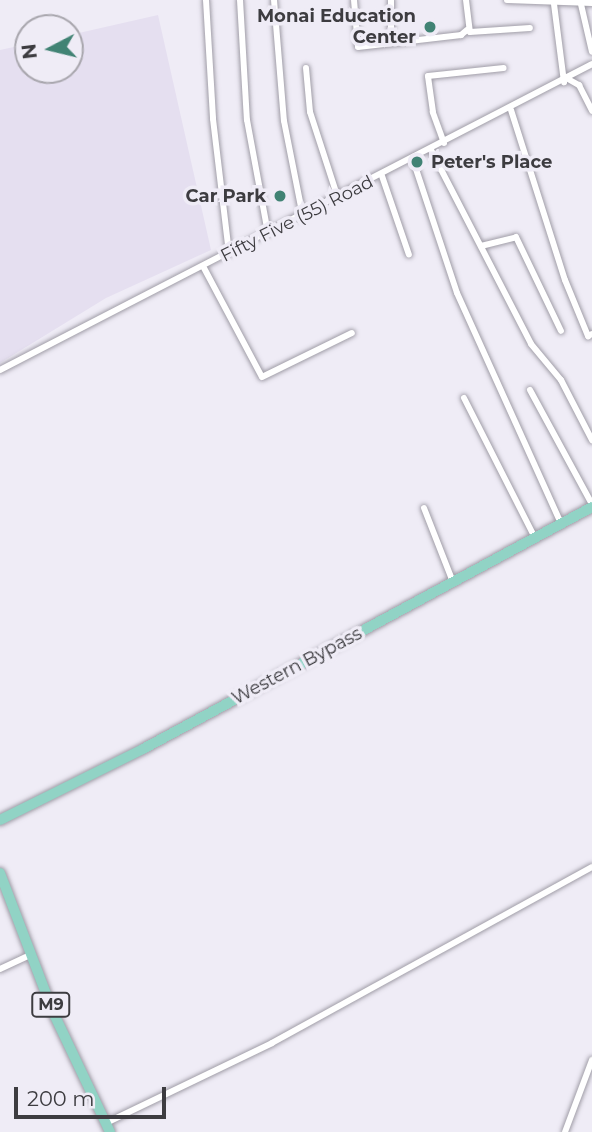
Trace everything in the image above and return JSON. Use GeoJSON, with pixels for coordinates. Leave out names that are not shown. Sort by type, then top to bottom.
{"type":"FeatureCollection","features":[{"type":"Feature","properties":{"kind":"main road","name":"Western Bypass"},"geometry":{"type":"LineString","coordinates":[[0,820],[453,582],[592,505]]}},
{"type":"Feature","properties":{"kind":"main road"},"geometry":{"type":"LineString","coordinates":[[0,813],[16,813]]}},
{"type":"Feature","properties":{"kind":"main road"},"geometry":{"type":"LineString","coordinates":[[0,831],[16,813]]}},
{"type":"Feature","properties":{"kind":"main road","name":"M9"},"geometry":{"type":"LineString","coordinates":[[0,873],[32,954],[108,1127]]}},
{"type":"Feature","properties":{"kind":"street"},"geometry":{"type":"LineString","coordinates":[[206,0],[213,119],[229,253]]}},
{"type":"Feature","properties":{"kind":"street"},"geometry":{"type":"LineString","coordinates":[[240,0],[247,120],[268,233]]}},
{"type":"Feature","properties":{"kind":"street"},"geometry":{"type":"LineString","coordinates":[[274,0],[284,121],[303,216]]}},
{"type":"Feature","properties":{"kind":"street"},"geometry":{"type":"LineString","coordinates":[[354,0],[358,47],[461,35],[467,30],[530,27]]}},
{"type":"Feature","properties":{"kind":"street"},"geometry":{"type":"LineString","coordinates":[[391,0],[391,43]]}},
{"type":"Feature","properties":{"kind":"street"},"geometry":{"type":"LineString","coordinates":[[466,0],[467,30]]}},
{"type":"Feature","properties":{"kind":"street"},"geometry":{"type":"LineString","coordinates":[[507,0],[592,4]]}},
{"type":"Feature","properties":{"kind":"street"},"geometry":{"type":"LineString","coordinates":[[580,3],[592,52]]}},
{"type":"Feature","properties":{"kind":"street"},"geometry":{"type":"LineString","coordinates":[[554,4],[566,80],[579,85],[592,111]]}},
{"type":"Feature","properties":{"kind":"street","name":"Fifty Five (55) Road"},"geometry":{"type":"LineString","coordinates":[[0,370],[511,110],[592,64]]}},
{"type":"Feature","properties":{"kind":"street"},"geometry":{"type":"LineString","coordinates":[[306,68],[310,112],[338,198]]}},
{"type":"Feature","properties":{"kind":"street"},"geometry":{"type":"LineString","coordinates":[[444,143],[433,112],[428,76],[504,68]]}},
{"type":"Feature","properties":{"kind":"street"},"geometry":{"type":"LineString","coordinates":[[511,110],[565,280],[591,338]]}},
{"type":"Feature","properties":{"kind":"street"},"geometry":{"type":"LineString","coordinates":[[431,150],[531,344],[561,380],[592,440]]}},
{"type":"Feature","properties":{"kind":"street"},"geometry":{"type":"LineString","coordinates":[[413,160],[457,293],[561,523]]}},
{"type":"Feature","properties":{"kind":"street"},"geometry":{"type":"LineString","coordinates":[[382,176],[409,255]]}},
{"type":"Feature","properties":{"kind":"street"},"geometry":{"type":"LineString","coordinates":[[481,246],[516,237],[561,331]]}},
{"type":"Feature","properties":{"kind":"street"},"geometry":{"type":"LineString","coordinates":[[204,268],[262,377],[352,333]]}},
{"type":"Feature","properties":{"kind":"street"},"geometry":{"type":"LineString","coordinates":[[530,390],[592,505]]}},
{"type":"Feature","properties":{"kind":"street"},"geometry":{"type":"LineString","coordinates":[[464,398],[535,538]]}},
{"type":"Feature","properties":{"kind":"street"},"geometry":{"type":"LineString","coordinates":[[424,508],[453,582]]}},
{"type":"Feature","properties":{"kind":"street"},"geometry":{"type":"LineString","coordinates":[[108,1127],[272,1043],[592,867]]}},
{"type":"Feature","properties":{"kind":"street"},"geometry":{"type":"LineString","coordinates":[[0,969],[32,954]]}},
{"type":"Feature","properties":{"kind":"street"},"geometry":{"type":"LineString","coordinates":[[565,1132],[592,1060]]}},
{"type":"Feature","properties":{"kind":"shaded area"},"geometry":{"type":"Polygon","coordinates":[[[158,15],[211,250],[106,298],[0,363],[0,50],[14,47],[14,84],[84,84],[84,32],[158,15]]]}},
{"type":"Feature","properties":{"kind":"place","name":"Monai Education Center"},"geometry":{"type":"Point","coordinates":[430,27]}},
{"type":"Feature","properties":{"kind":"place","name":"Peter's Place"},"geometry":{"type":"Point","coordinates":[417,162]}},
{"type":"Feature","properties":{"kind":"place","name":"Car Park"},"geometry":{"type":"Point","coordinates":[280,196]}}]}
